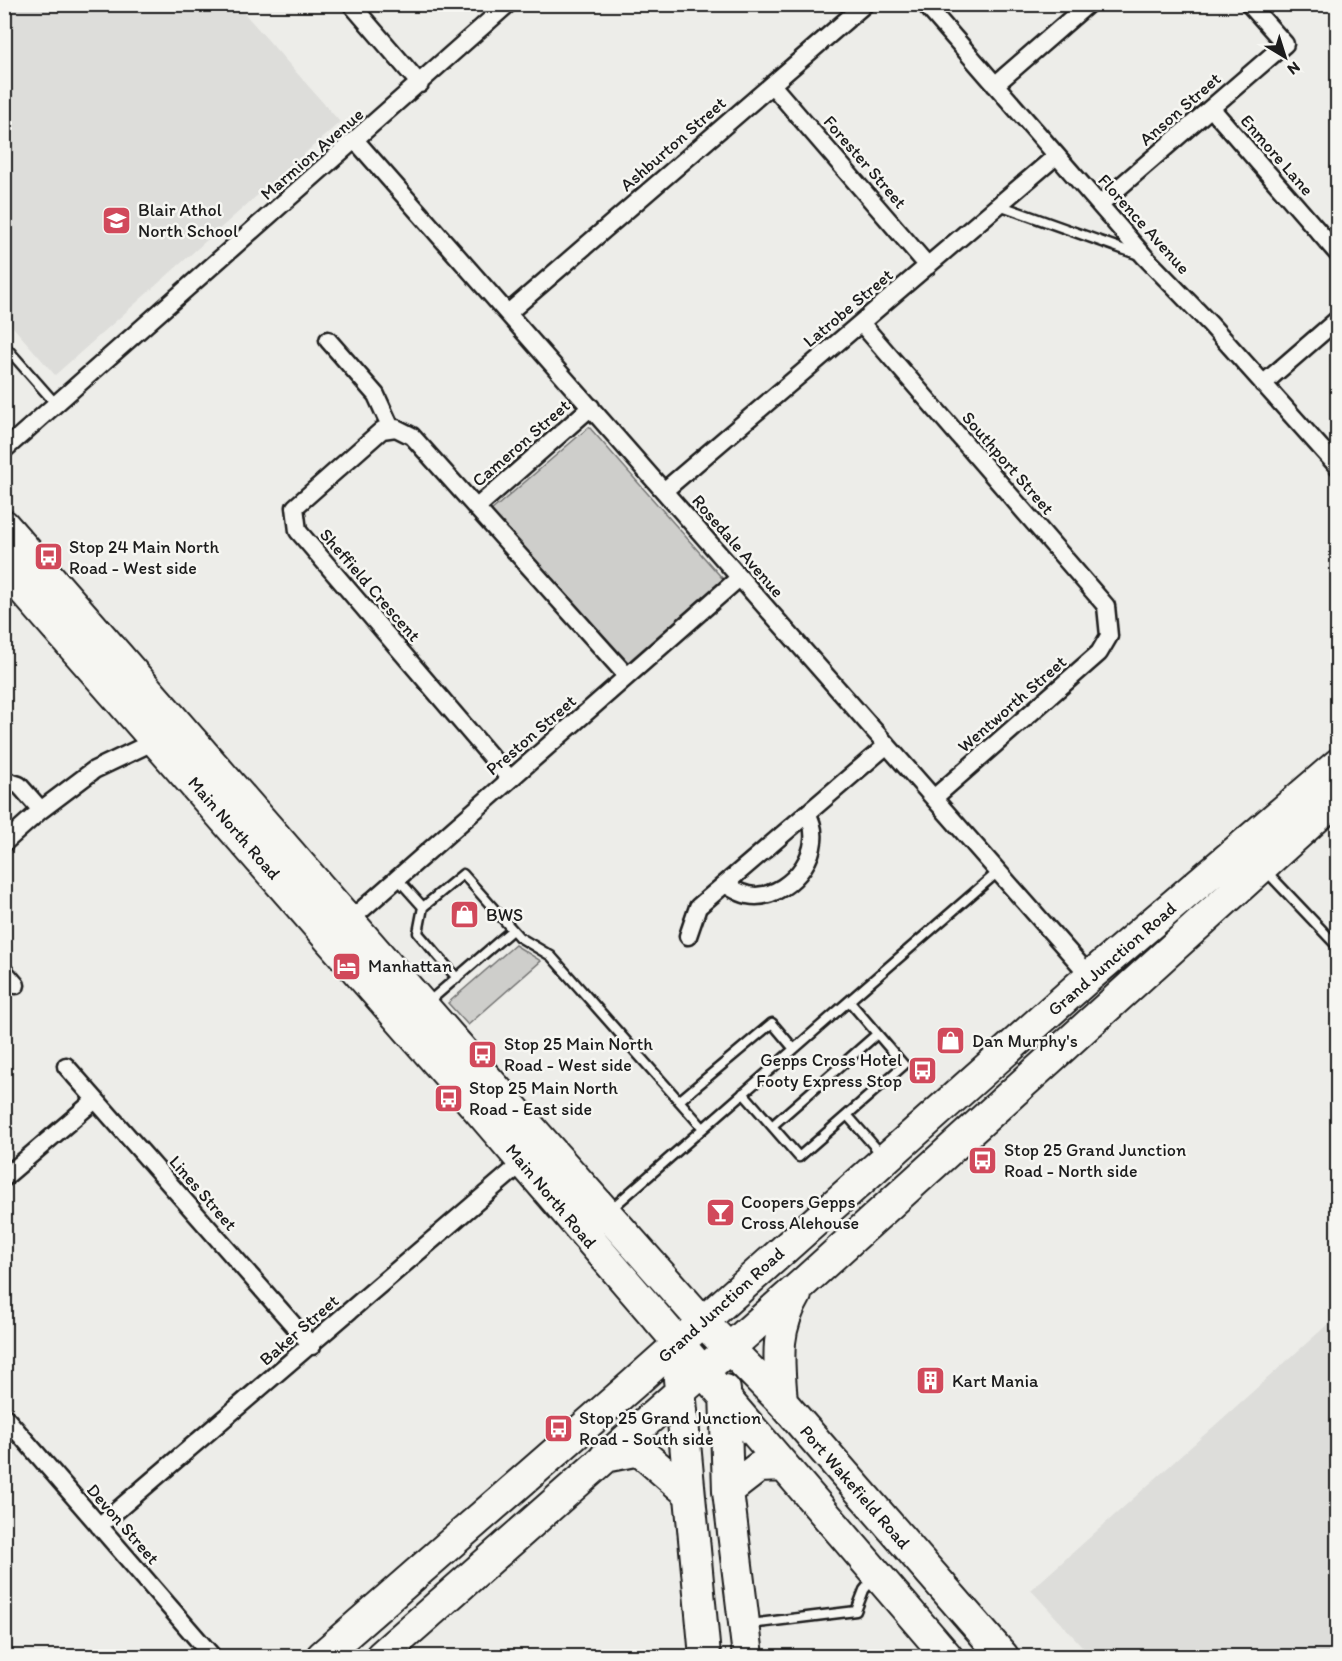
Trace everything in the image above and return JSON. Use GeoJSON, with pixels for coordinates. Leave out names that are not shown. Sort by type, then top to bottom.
{"type":"FeatureCollection","features":[{"type":"Feature","properties":{"kind":"highway","name":"Main North Road"},"geometry":{"type":"LineString","coordinates":[[4,525],[167,731],[339,930],[523,1162],[678,1344]]}},
{"type":"Feature","properties":{"kind":"highway","name":"Main North Road"},"geometry":{"type":"LineString","coordinates":[[4,568],[167,731]]}},
{"type":"Feature","properties":{"kind":"highway","name":"Grand Junction Road"},"geometry":{"type":"LineString","coordinates":[[392,1653],[605,1457],[802,1284],[1112,1000],[1338,764]]}},
{"type":"Feature","properties":{"kind":"highway","name":"Grand Junction Road"},"geometry":{"type":"LineString","coordinates":[[322,1656],[678,1344],[1090,976],[1252,856],[1338,798]]}},
{"type":"Feature","properties":{"kind":"highway","name":"Main North Road"},"geometry":{"type":"LineString","coordinates":[[339,930],[423,1006],[702,1321]]}},
{"type":"Feature","properties":{"kind":"highway"},"geometry":{"type":"LineString","coordinates":[[1090,976],[1112,1000]]}},
{"type":"Feature","properties":{"kind":"highway"},"geometry":{"type":"LineString","coordinates":[[782,1402],[779,1335],[786,1311],[802,1284]]}},
{"type":"Feature","properties":{"kind":"highway","name":"Port Wakefield Road"},"geometry":{"type":"LineString","coordinates":[[702,1321],[782,1402],[1003,1656]]}},
{"type":"Feature","properties":{"kind":"highway"},"geometry":{"type":"LineString","coordinates":[[678,1344],[946,1656]]}},
{"type":"Feature","properties":{"kind":"highway"},"geometry":{"type":"LineString","coordinates":[[678,1344],[679,1393],[705,1656]]}},
{"type":"Feature","properties":{"kind":"highway"},"geometry":{"type":"LineString","coordinates":[[729,1348],[724,1398],[728,1491],[748,1656]]}},
{"type":"Feature","properties":{"kind":"highway"},"geometry":{"type":"LineString","coordinates":[[605,1457],[635,1451],[642,1453],[688,1493]]}},
{"type":"Feature","properties":{"kind":"highway"},"geometry":{"type":"LineString","coordinates":[[728,1491],[759,1467],[783,1466]]}},
{"type":"Feature","properties":{"kind":"highway"},"geometry":{"type":"LineString","coordinates":[[346,1635],[392,1653],[387,1599]]}},
{"type":"Feature","properties":{"kind":"street"},"geometry":{"type":"LineString","coordinates":[[351,4],[420,84]]}},
{"type":"Feature","properties":{"kind":"street","name":"Marmion Avenue"},"geometry":{"type":"LineString","coordinates":[[4,450],[357,141],[508,4]]}},
{"type":"Feature","properties":{"kind":"street","name":"Ashburton Street"},"geometry":{"type":"LineString","coordinates":[[508,313],[865,4]]}},
{"type":"Feature","properties":{"kind":"street","name":"Florence Avenue"},"geometry":{"type":"LineString","coordinates":[[925,4],[1145,257],[1338,467]]}},
{"type":"Feature","properties":{"kind":"street"},"geometry":{"type":"LineString","coordinates":[[995,85],[1088,4]]}},
{"type":"Feature","properties":{"kind":"street","name":"Anson Street"},"geometry":{"type":"LineString","coordinates":[[1100,204],[1285,44],[1249,4]]}},
{"type":"Feature","properties":{"kind":"street","name":"Forester Street"},"geometry":{"type":"LineString","coordinates":[[772,85],[928,266]]}},
{"type":"Feature","properties":{"kind":"street","name":"Enmore Lane"},"geometry":{"type":"LineString","coordinates":[[1211,108],[1338,254]]}},
{"type":"Feature","properties":{"kind":"street","name":"Rosedale Avenue"},"geometry":{"type":"LineString","coordinates":[[357,141],[1090,976]]}},
{"type":"Feature","properties":{"kind":"street","name":"Latrobe Street"},"geometry":{"type":"LineString","coordinates":[[665,490],[1056,156]]}},
{"type":"Feature","properties":{"kind":"street"},"geometry":{"type":"LineString","coordinates":[[1263,384],[1338,319]]}},
{"type":"Feature","properties":{"kind":"street","name":"Southport Street"},"geometry":{"type":"LineString","coordinates":[[861,323],[1106,606],[1109,636]]}},
{"type":"Feature","properties":{"kind":"street"},"geometry":{"type":"LineString","coordinates":[[328,340],[376,395],[391,428],[412,436],[627,676]]}},
{"type":"Feature","properties":{"kind":"street","name":"Cameron Street"},"geometry":{"type":"LineString","coordinates":[[476,508],[591,407]]}},
{"type":"Feature","properties":{"kind":"street","name":"Sheffield Crescent"},"geometry":{"type":"LineString","coordinates":[[391,428],[382,429],[295,507],[298,531],[510,779]]}},
{"type":"Feature","properties":{"kind":"street","name":"Preston Street"},"geometry":{"type":"LineString","coordinates":[[339,930],[739,578]]}},
{"type":"Feature","properties":{"kind":"street","name":"Wentworth Street"},"geometry":{"type":"LineString","coordinates":[[935,797],[1100,653],[1109,636]]}},
{"type":"Feature","properties":{"kind":"street"},"geometry":{"type":"LineString","coordinates":[[4,843],[41,810],[94,770],[167,731]]}},
{"type":"Feature","properties":{"kind":"street"},"geometry":{"type":"LineString","coordinates":[[688,936],[698,907],[887,745]]}},
{"type":"Feature","properties":{"kind":"street"},"geometry":{"type":"LineString","coordinates":[[4,780],[19,784],[41,810]]}},
{"type":"Feature","properties":{"kind":"street"},"geometry":{"type":"LineString","coordinates":[[725,884],[753,896],[772,892],[789,880],[805,865],[814,846],[814,829],[807,814]]}},
{"type":"Feature","properties":{"kind":"street"},"geometry":{"type":"LineString","coordinates":[[4,970],[16,985]]}},
{"type":"Feature","properties":{"kind":"street","name":"Lines Street"},"geometry":{"type":"LineString","coordinates":[[66,1066],[312,1346]]}},
{"type":"Feature","properties":{"kind":"street"},"geometry":{"type":"LineString","coordinates":[[4,1178],[95,1100]]}},
{"type":"Feature","properties":{"kind":"street","name":"Baker Street"},"geometry":{"type":"LineString","coordinates":[[99,1526],[312,1346],[523,1162]]}},
{"type":"Feature","properties":{"kind":"street","name":"Devon Street"},"geometry":{"type":"LineString","coordinates":[[4,1416],[212,1656]]}},
{"type":"Feature","properties":{"kind":"lane"},"geometry":{"type":"LineString","coordinates":[[998,205],[1145,257]]}},
{"type":"Feature","properties":{"kind":"lane"},"geometry":{"type":"LineString","coordinates":[[4,345],[55,403]]}},
{"type":"Feature","properties":{"kind":"lane"},"geometry":{"type":"LineString","coordinates":[[1252,856],[1338,947]]}},
{"type":"Feature","properties":{"kind":"lane"},"geometry":{"type":"LineString","coordinates":[[606,1213],[999,871]]}},
{"type":"Feature","properties":{"kind":"lane"},"geometry":{"type":"LineString","coordinates":[[457,978],[418,933],[423,907],[463,874],[519,937],[551,956],[703,1128]]}},
{"type":"Feature","properties":{"kind":"lane"},"geometry":{"type":"LineString","coordinates":[[397,878],[423,907]]}},
{"type":"Feature","properties":{"kind":"lane"},"geometry":{"type":"LineString","coordinates":[[423,1006],[512,930]]}},
{"type":"Feature","properties":{"kind":"lane"},"geometry":{"type":"LineString","coordinates":[[743,1094],[799,1157],[904,1065],[849,1001]]}},
{"type":"Feature","properties":{"kind":"lane"},"geometry":{"type":"LineString","coordinates":[[679,1101],[772,1023],[794,1049]]}},
{"type":"Feature","properties":{"kind":"lane"},"geometry":{"type":"LineString","coordinates":[[772,1126],[877,1034]]}},
{"type":"Feature","properties":{"kind":"lane"},"geometry":{"type":"LineString","coordinates":[[847,1115],[885,1159]]}},
{"type":"Feature","properties":{"kind":"lane"},"geometry":{"type":"LineString","coordinates":[[744,1624],[856,1611],[864,1590],[877,1575]]}},
{"type":"Feature","properties":{"kind":"shaded area","name":"Blair Athol North School"},"geometry":{"type":"Polygon","coordinates":[[[4,5],[237,5],[340,122],[55,375],[5,318],[4,5]]]}},
{"type":"Feature","properties":{"kind":"shaded area"},"geometry":{"type":"Polygon","coordinates":[[[589,427],[723,579],[628,662],[491,511],[589,427]]]}},
{"type":"Feature","properties":{"kind":"shaded area"},"geometry":{"type":"Polygon","coordinates":[[[515,945],[541,961],[468,1025],[448,1003],[515,945]]]}},
{"type":"Feature","properties":{"kind":"shaded area"},"geometry":{"type":"Polygon","coordinates":[[[1337,1316],[1337,1656],[1091,1656],[1031,1590],[1337,1316]]]}},
{"type":"Feature","properties":{"kind":"place","name":"Blair Athol North School"},"geometry":{"type":"Point","coordinates":[117,220]}},
{"type":"Feature","properties":{"kind":"place","name":"Stop 24 Main North Road - West side"},"geometry":{"type":"Point","coordinates":[48,557]}},
{"type":"Feature","properties":{"kind":"place","name":"BWS"},"geometry":{"type":"Point","coordinates":[465,915]}},
{"type":"Feature","properties":{"kind":"place","name":"Manhattan"},"geometry":{"type":"Point","coordinates":[347,966]}},
{"type":"Feature","properties":{"kind":"place","name":"Dan Murphy's"},"geometry":{"type":"Point","coordinates":[951,1041]}},
{"type":"Feature","properties":{"kind":"place","name":"Stop 25 Main North Road - West side"},"geometry":{"type":"Point","coordinates":[483,1054]}},
{"type":"Feature","properties":{"kind":"place","name":"Gepps Cross Hotel Footy Express Stop"},"geometry":{"type":"Point","coordinates":[923,1070]}},
{"type":"Feature","properties":{"kind":"place","name":"Stop 25 Main North Road - East side"},"geometry":{"type":"Point","coordinates":[448,1098]}},
{"type":"Feature","properties":{"kind":"place","name":"Stop 25 Grand Junction Road - North side"},"geometry":{"type":"Point","coordinates":[983,1160]}},
{"type":"Feature","properties":{"kind":"place","name":"Coopers Gepps Cross Alehouse"},"geometry":{"type":"Point","coordinates":[720,1212]}},
{"type":"Feature","properties":{"kind":"place","name":"Kart Mania"},"geometry":{"type":"Point","coordinates":[931,1381]}},
{"type":"Feature","properties":{"kind":"place","name":"Stop 25 Grand Junction Road - South side"},"geometry":{"type":"Point","coordinates":[558,1428]}}]}
